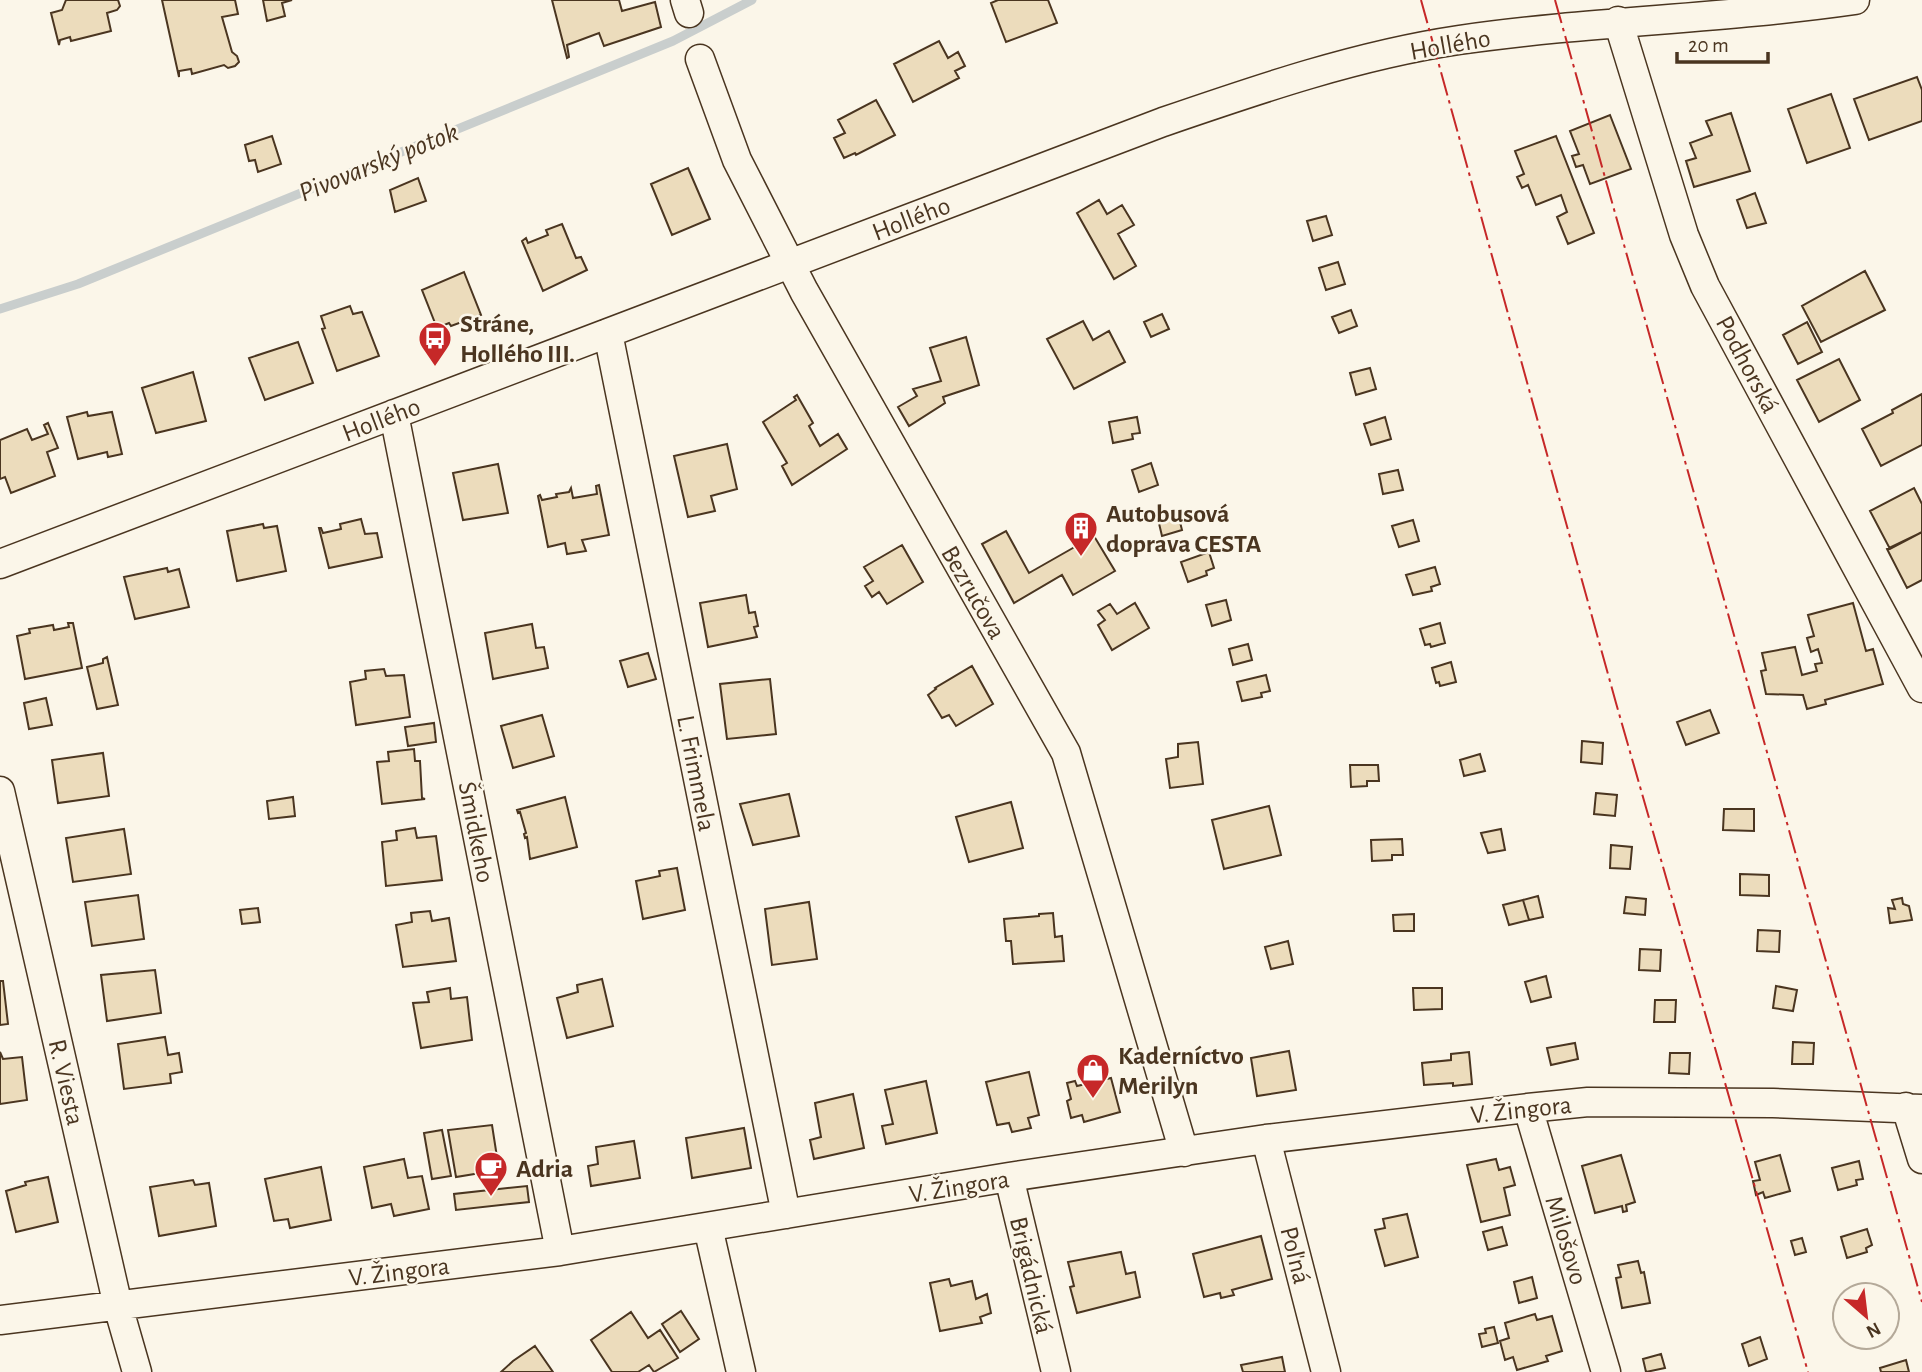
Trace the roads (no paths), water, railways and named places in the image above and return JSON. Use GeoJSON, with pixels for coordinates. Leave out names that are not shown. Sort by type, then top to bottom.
{"type":"FeatureCollection","features":[{"type":"Feature","properties":{"kind":"street","name":"Hollého"},"geometry":{"type":"LineString","coordinates":[[0,564],[1163,122],[1263,88],[1364,60],[1455,41],[1618,21],[1805,7],[1855,0]]}},
{"type":"Feature","properties":{"kind":"street","name":"Podhorská"},"geometry":{"type":"LineString","coordinates":[[1618,21],[1684,235],[1705,286],[1922,688]]}},
{"type":"Feature","properties":{"kind":"street","name":"Bezručova"},"geometry":{"type":"LineString","coordinates":[[700,59],[737,160],[791,264],[1066,753],[1184,1152]]}},
{"type":"Feature","properties":{"kind":"street","name":"L. Frimmela"},"geometry":{"type":"LineString","coordinates":[[608,332],[786,1214]]}},
{"type":"Feature","properties":{"kind":"street","name":"Šmidkeho"},"geometry":{"type":"LineString","coordinates":[[394,414],[560,1251]]}},
{"type":"Feature","properties":{"kind":"street","name":"R. Viesta"},"geometry":{"type":"LineString","coordinates":[[0,792],[118,1306],[137,1372]]}},
{"type":"Feature","properties":{"kind":"street","name":"V. Žingora"},"geometry":{"type":"LineString","coordinates":[[0,1320],[560,1251],[1009,1177],[1266,1139],[1528,1108],[1588,1102],[1773,1103],[1914,1108]]}},
{"type":"Feature","properties":{"kind":"street","name":"Milošovo"},"geometry":{"type":"LineString","coordinates":[[1528,1108],[1606,1372]]}},
{"type":"Feature","properties":{"kind":"street"},"geometry":{"type":"LineString","coordinates":[[1914,1108],[1922,1159]]}},
{"type":"Feature","properties":{"kind":"street","name":"Poľná"},"geometry":{"type":"LineString","coordinates":[[1266,1139],[1326,1372]]}},
{"type":"Feature","properties":{"kind":"street","name":"Brigádnická"},"geometry":{"type":"LineString","coordinates":[[1009,1177],[1056,1372]]}},
{"type":"Feature","properties":{"kind":"street"},"geometry":{"type":"LineString","coordinates":[[708,1227],[741,1372]]}},
{"type":"Feature","properties":{"kind":"waterway","name":"Pivovarský potok"},"geometry":{"type":"LineString","coordinates":[[0,309],[78,284],[673,41],[752,0]]}},
{"type":"Feature","properties":{"kind":"place","name":"Stráne, Hollého III."},"geometry":{"type":"Point","coordinates":[435,368]}},
{"type":"Feature","properties":{"kind":"place","name":"Autobusová doprava CESTA"},"geometry":{"type":"Point","coordinates":[1081,558]}},
{"type":"Feature","properties":{"kind":"place","name":"Kaderníctvo Merilyn"},"geometry":{"type":"Point","coordinates":[1093,1100]}},
{"type":"Feature","properties":{"kind":"place","name":"Adria"},"geometry":{"type":"Point","coordinates":[491,1198]}}]}
